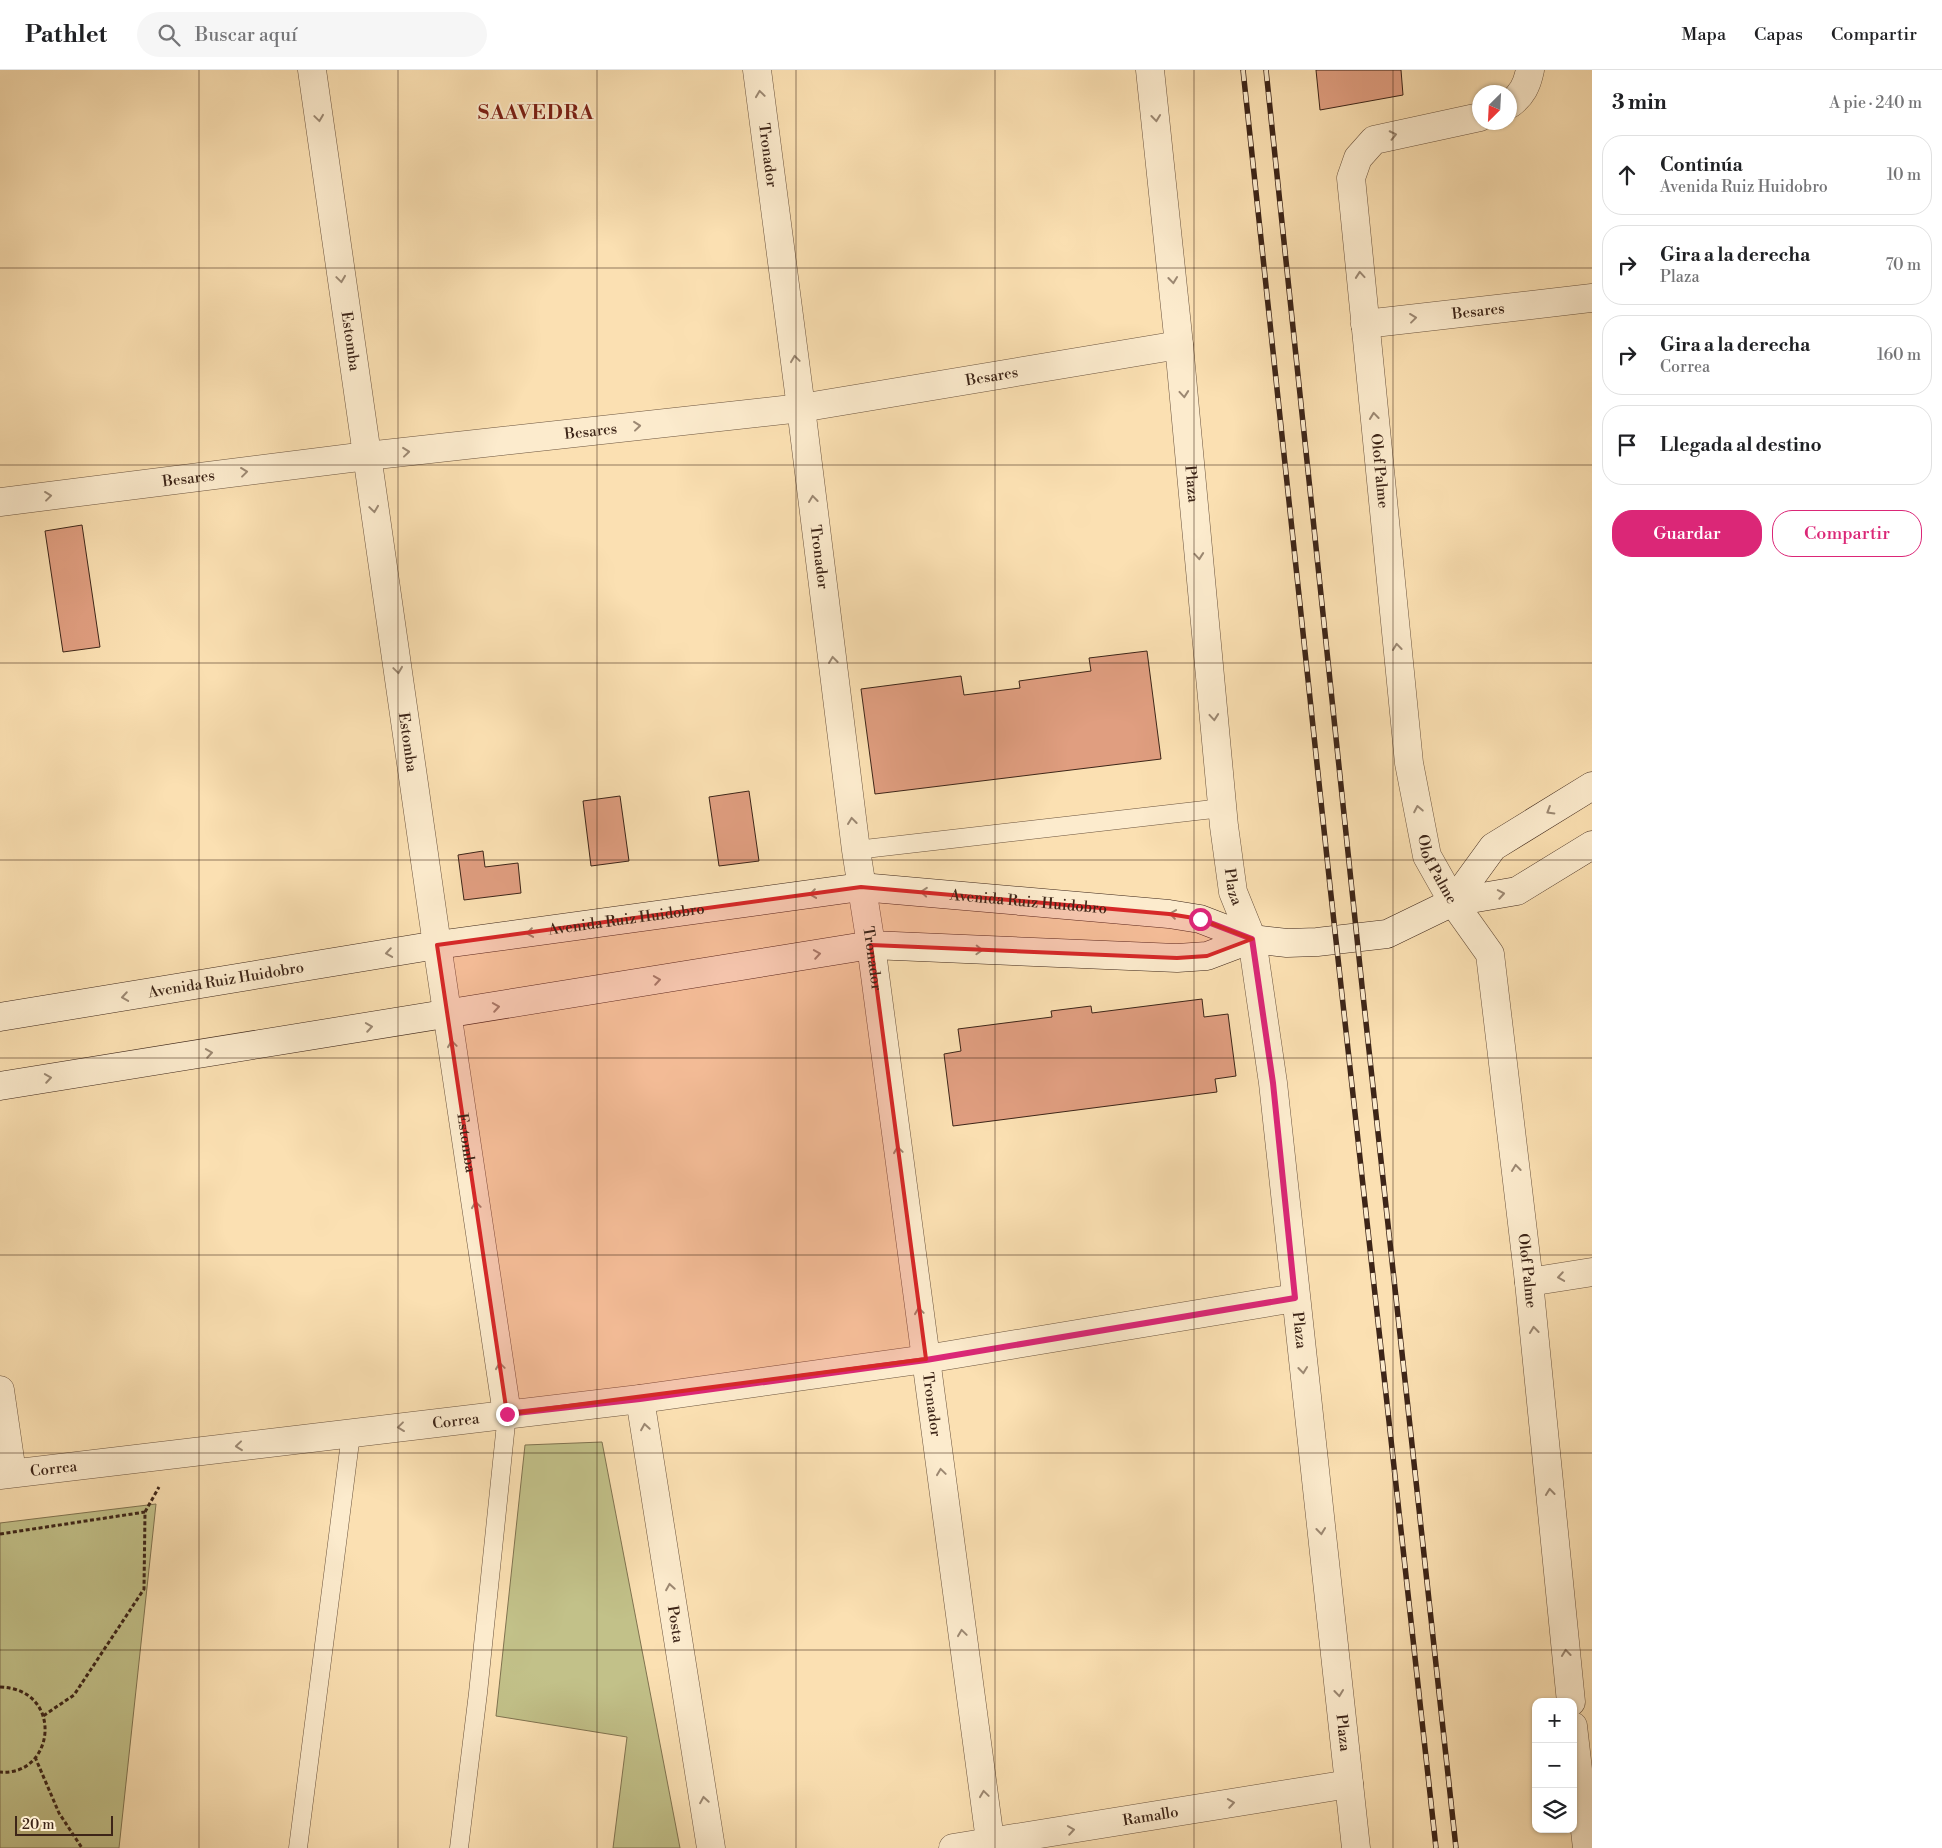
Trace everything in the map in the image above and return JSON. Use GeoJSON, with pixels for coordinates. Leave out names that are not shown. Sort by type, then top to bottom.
{"type":"FeatureCollection","features":[{"type":"Feature","properties":{"kind":"street","name":"Estomba"},"geometry":{"type":"LineString","coordinates":[[312,70],[437,945],[507,1414]]}},
{"type":"Feature","properties":{"kind":"street","name":"Tronador"},"geometry":{"type":"LineString","coordinates":[[757,70],[856,850],[871,946],[991,1845]]}},
{"type":"Feature","properties":{"kind":"street","name":"Plaza"},"geometry":{"type":"LineString","coordinates":[[1150,70],[1180,345],[1222,808],[1233,892],[1252,939],[1273,1083],[1356,1848]]}},
{"type":"Feature","properties":{"kind":"street"},"geometry":{"type":"LineString","coordinates":[[1517,98],[1528,83],[1530,70]]}},
{"type":"Feature","properties":{"kind":"street","name":"Olof Palme"},"geometry":{"type":"LineString","coordinates":[[1472,119],[1374,140],[1358,158],[1351,178],[1409,762],[1427,856],[1453,902],[1490,954],[1529,1282],[1571,1698]]}},
{"type":"Feature","properties":{"kind":"street","name":"Besares"},"geometry":{"type":"LineString","coordinates":[[1365,324],[1592,298]]}},
{"type":"Feature","properties":{"kind":"street","name":"Besares"},"geometry":{"type":"LineString","coordinates":[[0,502],[367,456],[801,408],[1180,345]]}},
{"type":"Feature","properties":{"kind":"street","name":"Avenida Ruiz Huidobro"},"geometry":{"type":"LineString","coordinates":[[1453,902],[1493,847],[1592,786]]}},
{"type":"Feature","properties":{"kind":"street","name":"Avenida Ruiz Huidobro"},"geometry":{"type":"LineString","coordinates":[[0,1017],[437,945],[861,887],[1169,914],[1200,919],[1252,939],[1287,943],[1317,942],[1387,934],[1453,902],[1517,891],[1592,846]]}},
{"type":"Feature","properties":{"kind":"street","name":"Avenida Ruiz Huidobro"},"geometry":{"type":"LineString","coordinates":[[0,1086],[871,946],[1177,958],[1207,956],[1252,939]]}},
{"type":"Feature","properties":{"kind":"street"},"geometry":{"type":"LineString","coordinates":[[1529,1282],[1592,1272]]}},
{"type":"Feature","properties":{"kind":"street","name":"Correa"},"geometry":{"type":"LineString","coordinates":[[6,1474],[640,1399],[926,1360],[1295,1298]]}},
{"type":"Feature","properties":{"kind":"street"},"geometry":{"type":"LineString","coordinates":[[0,1390],[6,1474]]}},
{"type":"Feature","properties":{"kind":"street","name":"Posta"},"geometry":{"type":"LineString","coordinates":[[640,1399],[711,1848]]}},
{"type":"Feature","properties":{"kind":"street"},"geometry":{"type":"LineString","coordinates":[[1577,1740],[1585,1768],[1587,1848]]}},
{"type":"Feature","properties":{"kind":"street","name":"Ramallo"},"geometry":{"type":"LineString","coordinates":[[953,1848],[991,1845],[1349,1784]]}},
{"type":"Feature","properties":{"kind":"lane"},"geometry":{"type":"LineString","coordinates":[[856,850],[1222,808]]}},
{"type":"Feature","properties":{"kind":"lane"},"geometry":{"type":"LineString","coordinates":[[460,1848],[507,1414]]}},
{"type":"Feature","properties":{"kind":"lane"},"geometry":{"type":"LineString","coordinates":[[298,1848],[351,1434]]}},
{"type":"Feature","properties":{"kind":"path"},"geometry":{"type":"LineString","coordinates":[[0,1534],[145,1512],[144,1589],[74,1695],[43,1716]]}},
{"type":"Feature","properties":{"kind":"path"},"geometry":{"type":"LineString","coordinates":[[0,1687],[9,1687],[23,1692],[34,1700],[42,1711],[45,1724],[45,1738],[40,1751],[35,1757],[20,1769],[6,1773],[0,1772]]}},
{"type":"Feature","properties":{"kind":"path"},"geometry":{"type":"LineString","coordinates":[[35,1757],[59,1813],[82,1848]]}},
{"type":"Feature","properties":{"kind":"highlighted area"},"geometry":{"type":"Polygon","coordinates":[[[861,887],[1169,914],[1200,919],[1252,939],[1207,956],[1177,958],[871,945],[926,1359],[507,1414],[437,945],[861,887]]]}},
{"type":"Feature","properties":{"kind":"shaded area"},"geometry":{"type":"Polygon","coordinates":[[[602,1442],[680,1848],[613,1848],[627,1737],[496,1716],[525,1445],[602,1442]]]}},
{"type":"Feature","properties":{"kind":"shaded area"},"geometry":{"type":"Polygon","coordinates":[[[156,1504],[119,1848],[0,1848],[0,1523],[156,1504]]]}},
{"type":"Feature","properties":{"kind":"building"},"geometry":{"type":"Polygon","coordinates":[[[1316,70],[1401,70],[1403,95],[1320,110],[1316,70]]]}},
{"type":"Feature","properties":{"kind":"building"},"geometry":{"type":"Polygon","coordinates":[[[82,525],[100,647],[63,652],[45,531],[82,525]]]}},
{"type":"Feature","properties":{"kind":"building"},"geometry":{"type":"Polygon","coordinates":[[[1147,651],[1161,759],[875,794],[861,689],[961,676],[964,695],[1020,688],[1019,681],[1091,671],[1089,658],[1147,651]]]}},
{"type":"Feature","properties":{"kind":"building"},"geometry":{"type":"Polygon","coordinates":[[[749,791],[759,861],[719,866],[709,797],[749,791]]]}},
{"type":"Feature","properties":{"kind":"building"},"geometry":{"type":"Polygon","coordinates":[[[620,796],[629,861],[591,866],[583,801],[620,796]]]}},
{"type":"Feature","properties":{"kind":"building"},"geometry":{"type":"Polygon","coordinates":[[[483,851],[485,867],[518,863],[521,893],[464,900],[458,855],[483,851]]]}},
{"type":"Feature","properties":{"kind":"building"},"geometry":{"type":"Polygon","coordinates":[[[1202,999],[1204,1017],[1228,1014],[1236,1076],[1215,1079],[1217,1092],[953,1126],[944,1054],[961,1051],[958,1029],[1052,1017],[1051,1011],[1091,1006],[1092,1013],[1202,999]]]}},
{"type":"Feature","properties":{"kind":"railway"},"geometry":{"type":"LineString","coordinates":[[1243,70],[1330,886],[1436,1848]]}},
{"type":"Feature","properties":{"kind":"railway"},"geometry":{"type":"LineString","coordinates":[[1266,70],[1362,986],[1456,1848]]}},
{"type":"Feature","properties":{"kind":"district","name":"SAAVEDRA"},"geometry":{"type":"Point","coordinates":[536,113]}},
{"type":"Feature","properties":{"kind":"route"},"geometry":{"type":"LineString","coordinates":[[507,1414],[640,1399],[926,1360],[1295,1298],[1273,1083],[1252,939],[1200,919]]}}]}
